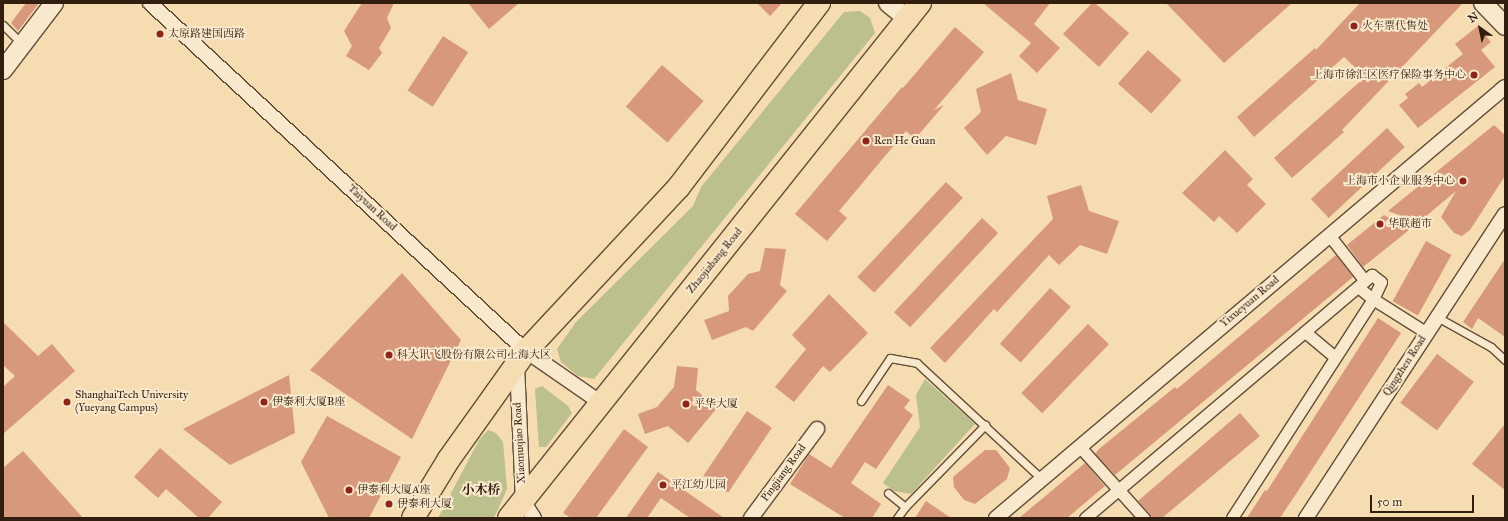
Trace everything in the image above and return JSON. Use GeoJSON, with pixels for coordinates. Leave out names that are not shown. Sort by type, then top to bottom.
{"type":"FeatureCollection","features":[{"type":"Feature","properties":{"kind":"main road"},"geometry":{"type":"LineString","coordinates":[[413,518],[449,459],[522,358],[678,188],[819,3]]}},
{"type":"Feature","properties":{"kind":"main road","name":"Zhaojiabang Road"},"geometry":{"type":"LineString","coordinates":[[509,518],[529,510],[601,403],[914,12]]}},
{"type":"Feature","properties":{"kind":"street"},"geometry":{"type":"LineString","coordinates":[[3,70],[54,3]]}},
{"type":"Feature","properties":{"kind":"street","name":"Taiyuan Road"},"geometry":{"type":"LineString","coordinates":[[150,3],[522,358],[601,403]]}},
{"type":"Feature","properties":{"kind":"street"},"geometry":{"type":"LineString","coordinates":[[888,3],[914,12]]}},
{"type":"Feature","properties":{"kind":"street"},"geometry":{"type":"LineString","coordinates":[[1483,3],[1505,26]]}},
{"type":"Feature","properties":{"kind":"street","name":"Yixueyuan Road"},"geometry":{"type":"LineString","coordinates":[[996,518],[1505,87]]}},
{"type":"Feature","properties":{"kind":"street","name":"Qingzhen Road"},"geometry":{"type":"LineString","coordinates":[[1306,518],[1505,214]]}},
{"type":"Feature","properties":{"kind":"street"},"geometry":{"type":"LineString","coordinates":[[1329,235],[1373,299],[1427,333]]}},
{"type":"Feature","properties":{"kind":"street"},"geometry":{"type":"LineString","coordinates":[[1085,518],[1372,275],[1382,282],[1373,299],[1232,518]]}},
{"type":"Feature","properties":{"kind":"street"},"geometry":{"type":"LineString","coordinates":[[1305,332],[1335,357]]}},
{"type":"Feature","properties":{"kind":"street","name":"Xiaomuqiao Road"},"geometry":{"type":"LineString","coordinates":[[522,358],[529,510]]}},
{"type":"Feature","properties":{"kind":"street","name":"Pingjiang Road"},"geometry":{"type":"LineString","coordinates":[[751,518],[817,429]]}},
{"type":"Feature","properties":{"kind":"street"},"geometry":{"type":"LineString","coordinates":[[1080,446],[1144,518]]}},
{"type":"Feature","properties":{"kind":"lane"},"geometry":{"type":"LineString","coordinates":[[3,25],[22,44]]}},
{"type":"Feature","properties":{"kind":"lane"},"geometry":{"type":"LineString","coordinates":[[1437,317],[1491,347],[1505,360]]}},
{"type":"Feature","properties":{"kind":"lane"},"geometry":{"type":"LineString","coordinates":[[861,401],[890,358],[917,363],[1042,479]]}},
{"type":"Feature","properties":{"kind":"lane"},"geometry":{"type":"LineString","coordinates":[[897,518],[905,507],[985,425]]}},
{"type":"Feature","properties":{"kind":"lane"},"geometry":{"type":"LineString","coordinates":[[888,493],[905,507]]}},
{"type":"Feature","properties":{"kind":"green space"},"geometry":{"type":"Polygon","coordinates":[[[860,11],[870,18],[875,33],[594,379],[578,376],[561,362],[557,349],[576,322],[693,206],[701,187],[844,12],[860,11]]]}},
{"type":"Feature","properties":{"kind":"green space"},"geometry":{"type":"Polygon","coordinates":[[[925,379],[975,424],[911,494],[894,491],[883,483],[920,427],[916,395],[925,379]]]}},
{"type":"Feature","properties":{"kind":"green space"},"geometry":{"type":"Polygon","coordinates":[[[542,386],[568,406],[572,413],[546,447],[539,447],[535,389],[542,386]]]}},
{"type":"Feature","properties":{"kind":"green space"},"geometry":{"type":"Polygon","coordinates":[[[488,430],[496,433],[503,442],[507,489],[496,514],[493,518],[438,518],[479,440],[488,430]]]}},
{"type":"Feature","properties":{"kind":"building"},"geometry":{"type":"Polygon","coordinates":[[[26,3],[39,3],[18,31],[11,23],[26,3]]]}},
{"type":"Feature","properties":{"kind":"building"},"geometry":{"type":"Polygon","coordinates":[[[362,3],[394,3],[387,18],[391,28],[379,48],[382,53],[369,70],[346,56],[352,46],[344,31],[362,3]]]}},
{"type":"Feature","properties":{"kind":"building"},"geometry":{"type":"Polygon","coordinates":[[[468,3],[519,3],[489,29],[468,3]]]}},
{"type":"Feature","properties":{"kind":"building"},"geometry":{"type":"Polygon","coordinates":[[[757,3],[782,3],[770,16],[757,3]]]}},
{"type":"Feature","properties":{"kind":"building"},"geometry":{"type":"Polygon","coordinates":[[[983,3],[1050,3],[1034,24],[1060,48],[1037,73],[1019,56],[1031,43],[983,3]]]}},
{"type":"Feature","properties":{"kind":"building"},"geometry":{"type":"Polygon","coordinates":[[[1092,3],[1095,3],[1129,33],[1099,67],[1063,34],[1092,3]]]}},
{"type":"Feature","properties":{"kind":"building"},"geometry":{"type":"Polygon","coordinates":[[[1166,3],[1292,3],[1224,63],[1166,3]]]}},
{"type":"Feature","properties":{"kind":"building"},"geometry":{"type":"Polygon","coordinates":[[[1360,3],[1463,3],[1342,130],[1344,132],[1292,178],[1274,158],[1365,77],[1344,57],[1254,137],[1237,117],[1315,48],[1316,50],[1360,3]]]}},
{"type":"Feature","properties":{"kind":"building"},"geometry":{"type":"Polygon","coordinates":[[[1478,26],[1491,42],[1481,50],[1495,67],[1418,128],[1399,105],[1408,98],[1405,94],[1419,83],[1422,87],[1463,54],[1455,44],[1478,26]]]}},
{"type":"Feature","properties":{"kind":"building"},"geometry":{"type":"Polygon","coordinates":[[[955,27],[984,52],[934,110],[944,105],[915,139],[906,131],[839,211],[847,218],[827,241],[795,214],[902,87],[903,88],[955,27]]]}},
{"type":"Feature","properties":{"kind":"building"},"geometry":{"type":"Polygon","coordinates":[[[443,36],[468,52],[433,107],[408,91],[443,36]]]}},
{"type":"Feature","properties":{"kind":"building"},"geometry":{"type":"Polygon","coordinates":[[[1148,50],[1181,80],[1151,114],[1118,83],[1148,50]]]}},
{"type":"Feature","properties":{"kind":"building"},"geometry":{"type":"Polygon","coordinates":[[[662,65],[704,101],[667,143],[626,107],[662,65]]]}},
{"type":"Feature","properties":{"kind":"building"},"geometry":{"type":"Polygon","coordinates":[[[1011,73],[1018,100],[1047,109],[1036,145],[1006,136],[987,155],[964,128],[981,112],[976,89],[1011,73]]]}},
{"type":"Feature","properties":{"kind":"building","name":"上海市小企业服务中心"},"geometry":{"type":"Polygon","coordinates":[[[1494,125],[1505,135],[1505,176],[1470,230],[1462,236],[1454,233],[1441,217],[1456,191],[1419,222],[1388,211],[1494,125]]]}},
{"type":"Feature","properties":{"kind":"building"},"geometry":{"type":"Polygon","coordinates":[[[1387,128],[1405,147],[1329,218],[1311,199],[1387,128]]]}},
{"type":"Feature","properties":{"kind":"building"},"geometry":{"type":"Polygon","coordinates":[[[1225,150],[1253,179],[1247,185],[1266,204],[1237,233],[1219,216],[1214,222],[1182,193],[1225,150]]]}},
{"type":"Feature","properties":{"kind":"building"},"geometry":{"type":"Polygon","coordinates":[[[946,182],[963,198],[874,293],[857,277],[946,182]]]}},
{"type":"Feature","properties":{"kind":"building"},"geometry":{"type":"Polygon","coordinates":[[[1081,185],[1089,211],[1119,221],[1107,254],[1080,245],[1059,265],[1049,255],[997,312],[994,309],[945,363],[930,348],[1053,219],[1047,196],[1081,185]]]}},
{"type":"Feature","properties":{"kind":"building"},"geometry":{"type":"Polygon","coordinates":[[[1384,215],[1409,230],[1363,267],[1347,245],[1384,215]]]}},
{"type":"Feature","properties":{"kind":"building"},"geometry":{"type":"Polygon","coordinates":[[[982,218],[998,233],[910,327],[894,312],[982,218]]]}},
{"type":"Feature","properties":{"kind":"building"},"geometry":{"type":"Polygon","coordinates":[[[1426,241],[1451,255],[1418,315],[1393,301],[1426,241]]]}},
{"type":"Feature","properties":{"kind":"building"},"geometry":{"type":"Polygon","coordinates":[[[765,248],[786,249],[780,285],[787,291],[753,331],[746,327],[712,340],[704,320],[729,311],[728,296],[748,274],[760,271],[765,248]]]}},
{"type":"Feature","properties":{"kind":"building"},"geometry":{"type":"Polygon","coordinates":[[[1336,255],[1353,277],[1115,475],[1095,454],[1099,449],[1175,387],[1177,389],[1336,255]]]}},
{"type":"Feature","properties":{"kind":"building"},"geometry":{"type":"Polygon","coordinates":[[[1505,259],[1505,337],[1478,318],[1472,329],[1463,322],[1505,259]]]}},
{"type":"Feature","properties":{"kind":"building","name":"科大讯飞股份有限公司上海大区"},"geometry":{"type":"Polygon","coordinates":[[[402,273],[461,340],[412,439],[310,370],[402,273]]]}},
{"type":"Feature","properties":{"kind":"building"},"geometry":{"type":"Polygon","coordinates":[[[1050,288],[1071,307],[1021,362],[1000,344],[1050,288]]]}},
{"type":"Feature","properties":{"kind":"building"},"geometry":{"type":"Polygon","coordinates":[[[829,294],[868,333],[830,372],[823,366],[794,402],[775,387],[806,349],[792,335],[829,294]]]}},
{"type":"Feature","properties":{"kind":"building"},"geometry":{"type":"Polygon","coordinates":[[[1378,318],[1401,333],[1298,491],[1280,518],[1247,518],[1265,490],[1267,491],[1378,318]]]}},
{"type":"Feature","properties":{"kind":"building"},"geometry":{"type":"Polygon","coordinates":[[[3,322],[38,356],[52,344],[75,371],[3,434],[3,387],[15,376],[3,365],[3,322]]]}},
{"type":"Feature","properties":{"kind":"building"},"geometry":{"type":"Polygon","coordinates":[[[1088,324],[1109,344],[1042,413],[1021,393],[1088,324]]]}},
{"type":"Feature","properties":{"kind":"building"},"geometry":{"type":"Polygon","coordinates":[[[1437,354],[1474,382],[1437,430],[1400,403],[1437,354]]]}},
{"type":"Feature","properties":{"kind":"building","name":"平华大厦"},"geometry":{"type":"Polygon","coordinates":[[[677,366],[698,368],[696,390],[717,408],[688,443],[668,426],[645,434],[638,414],[657,407],[674,387],[677,366]]]}},
{"type":"Feature","properties":{"kind":"building","name":"伊泰利大厦B座"},"geometry":{"type":"Polygon","coordinates":[[[289,375],[295,433],[230,465],[183,429],[289,375]]]}},
{"type":"Feature","properties":{"kind":"building"},"geometry":{"type":"Polygon","coordinates":[[[888,385],[910,400],[904,408],[913,415],[876,469],[865,462],[851,483],[881,504],[872,518],[845,518],[790,484],[809,454],[831,468],[888,385]]]}},
{"type":"Feature","properties":{"kind":"building"},"geometry":{"type":"Polygon","coordinates":[[[747,411],[772,428],[728,492],[703,476],[747,411]]]}},
{"type":"Feature","properties":{"kind":"building"},"geometry":{"type":"Polygon","coordinates":[[[1240,413],[1260,436],[1162,518],[1151,518],[1149,513],[1138,501],[1240,413]]]}},
{"type":"Feature","properties":{"kind":"building","name":"伊泰利大厦A座"},"geometry":{"type":"Polygon","coordinates":[[[327,416],[401,457],[369,518],[329,518],[301,462],[327,416]]]}},
{"type":"Feature","properties":{"kind":"building"},"geometry":{"type":"Polygon","coordinates":[[[1505,424],[1505,490],[1472,464],[1505,424]]]}},
{"type":"Feature","properties":{"kind":"building"},"geometry":{"type":"Polygon","coordinates":[[[624,429],[648,447],[596,518],[571,518],[563,513],[624,429]]]}},
{"type":"Feature","properties":{"kind":"building"},"geometry":{"type":"Polygon","coordinates":[[[160,448],[222,502],[208,518],[199,518],[166,489],[158,498],[134,477],[160,448]]]}},
{"type":"Feature","properties":{"kind":"building"},"geometry":{"type":"Polygon","coordinates":[[[985,450],[996,450],[1010,468],[1007,479],[975,504],[964,500],[954,487],[953,477],[985,450]]]}},
{"type":"Feature","properties":{"kind":"building"},"geometry":{"type":"Polygon","coordinates":[[[23,451],[83,518],[3,518],[3,468],[23,451]]]}},
{"type":"Feature","properties":{"kind":"building"},"geometry":{"type":"Polygon","coordinates":[[[1085,463],[1105,486],[1067,518],[1019,518],[1085,463]]]}},
{"type":"Feature","properties":{"kind":"building","name":"平江幼儿园"},"geometry":{"type":"Polygon","coordinates":[[[658,472],[724,518],[690,518],[661,498],[647,518],[626,518],[658,472]]]}},
{"type":"Feature","properties":{"kind":"building"},"geometry":{"type":"Polygon","coordinates":[[[926,501],[951,518],[915,518],[926,501]]]}},
{"type":"Feature","properties":{"kind":"place","name":"火车票代售处"},"geometry":{"type":"Point","coordinates":[1354,26]}},
{"type":"Feature","properties":{"kind":"place","name":"太原路建国西路"},"geometry":{"type":"Point","coordinates":[160,34]}},
{"type":"Feature","properties":{"kind":"place","name":"上海市徐汇区医疗保险事务中心"},"geometry":{"type":"Point","coordinates":[1474,75]}},
{"type":"Feature","properties":{"kind":"place","name":"Ren He Guan"},"geometry":{"type":"Point","coordinates":[866,141]}},
{"type":"Feature","properties":{"kind":"place","name":"上海市小企业服务中心"},"geometry":{"type":"Point","coordinates":[1463,181]}},
{"type":"Feature","properties":{"kind":"place","name":"华联超市"},"geometry":{"type":"Point","coordinates":[1380,224]}},
{"type":"Feature","properties":{"kind":"place","name":"科大讯飞股份有限公司上海大区"},"geometry":{"type":"Point","coordinates":[389,355]}},
{"type":"Feature","properties":{"kind":"place","name":"ShanghaiTech University (Yueyang Campus)"},"geometry":{"type":"Point","coordinates":[67,402]}},
{"type":"Feature","properties":{"kind":"place","name":"伊泰利大厦B座"},"geometry":{"type":"Point","coordinates":[264,402]}},
{"type":"Feature","properties":{"kind":"place","name":"平华大厦"},"geometry":{"type":"Point","coordinates":[686,404]}},
{"type":"Feature","properties":{"kind":"place","name":"平江幼儿园"},"geometry":{"type":"Point","coordinates":[663,485]}},
{"type":"Feature","properties":{"kind":"place","name":"伊泰利大厦A座"},"geometry":{"type":"Point","coordinates":[349,490]}},
{"type":"Feature","properties":{"kind":"place","name":"伊泰利大厦"},"geometry":{"type":"Point","coordinates":[389,504]}},
{"type":"Feature","properties":{"kind":"district","name":"小木桥"},"geometry":{"type":"Point","coordinates":[481,490]}}]}
